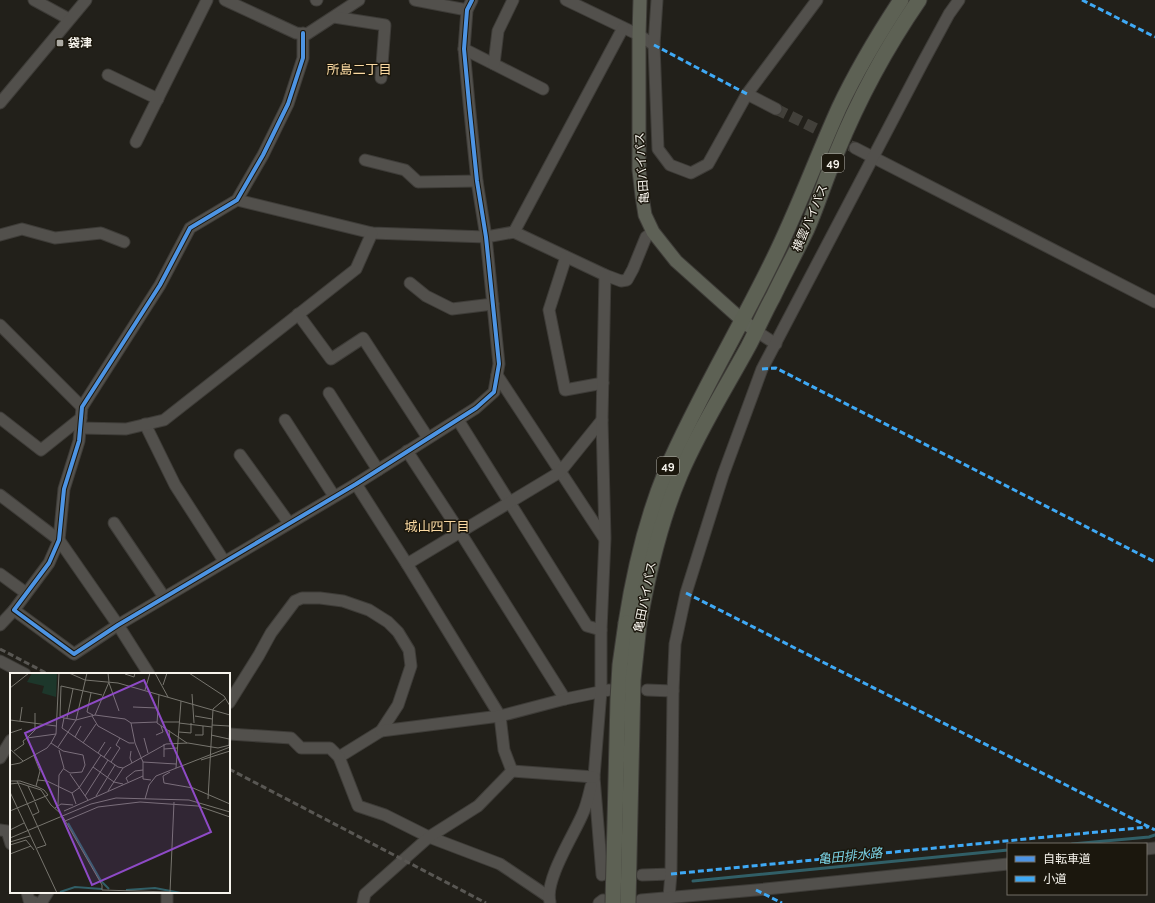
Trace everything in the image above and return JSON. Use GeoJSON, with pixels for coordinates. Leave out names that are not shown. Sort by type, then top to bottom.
{"type":"FeatureCollection","features":[{"type":"Feature","properties":{"kind":"highway","name":"横雲バイパス"},"geometry":{"type":"LineString","coordinates":[[743,321],[791,222],[840,106],[873,43],[901,0]]}},
{"type":"Feature","properties":{"kind":"highway","name":"横雲バイパス"},"geometry":{"type":"LineString","coordinates":[[756,331],[807,228],[837,152],[865,91],[887,50],[919,0]]}},
{"type":"Feature","properties":{"kind":"highway","name":"亀田バイパス"},"geometry":{"type":"LineString","coordinates":[[634,901],[632,587],[641,545],[655,500],[666,472],[696,409],[743,321]]}},
{"type":"Feature","properties":{"kind":"highway","name":"亀田バイパス"},"geometry":{"type":"LineString","coordinates":[[605,902],[620,665],[632,624],[646,586],[668,508],[680,475],[756,331]]}},
{"type":"Feature","properties":{"kind":"main road","name":"亀田バイパス"},"geometry":{"type":"LineString","coordinates":[[640,0],[639,170],[645,215],[653,232],[676,261],[756,331]]}},
{"type":"Feature","properties":{"kind":"street"},"geometry":{"type":"LineString","coordinates":[[34,0],[69,19]]}},
{"type":"Feature","properties":{"kind":"street"},"geometry":{"type":"LineString","coordinates":[[0,103],[86,0]]}},
{"type":"Feature","properties":{"kind":"street"},"geometry":{"type":"LineString","coordinates":[[136,142],[207,0]]}},
{"type":"Feature","properties":{"kind":"street"},"geometry":{"type":"LineString","coordinates":[[224,0],[296,33],[307,34],[359,0]]}},
{"type":"Feature","properties":{"kind":"street"},"geometry":{"type":"LineString","coordinates":[[14,610],[74,654],[164,597],[356,484],[476,408],[494,392],[498,364],[493,304],[464,49],[470,5],[415,0]]}},
{"type":"Feature","properties":{"kind":"street"},"geometry":{"type":"LineString","coordinates":[[494,64],[498,31],[513,0]]}},
{"type":"Feature","properties":{"kind":"street"},"geometry":{"type":"LineString","coordinates":[[566,0],[639,35],[654,45]]}},
{"type":"Feature","properties":{"kind":"street"},"geometry":{"type":"LineString","coordinates":[[657,0],[654,45],[658,149],[670,165],[691,173],[708,164],[747,94],[818,0]]}},
{"type":"Feature","properties":{"kind":"street"},"geometry":{"type":"LineString","coordinates":[[669,897],[671,874],[675,644],[686,593],[723,475],[762,370],[949,14],[959,0]]}},
{"type":"Feature","properties":{"kind":"street"},"geometry":{"type":"LineString","coordinates":[[334,17],[385,25],[381,78]]}},
{"type":"Feature","properties":{"kind":"street"},"geometry":{"type":"LineString","coordinates":[[514,232],[623,28]]}},
{"type":"Feature","properties":{"kind":"street"},"geometry":{"type":"LineString","coordinates":[[0,418],[41,450],[81,418],[160,285],[190,228],[237,200],[263,155],[288,104],[303,58],[302,33]]}},
{"type":"Feature","properties":{"kind":"street"},"geometry":{"type":"LineString","coordinates":[[464,49],[543,89]]}},
{"type":"Feature","properties":{"kind":"street"},"geometry":{"type":"LineString","coordinates":[[108,75],[158,100]]}},
{"type":"Feature","properties":{"kind":"street"},"geometry":{"type":"LineString","coordinates":[[747,94],[776,108]]}},
{"type":"Feature","properties":{"kind":"street"},"geometry":{"type":"LineString","coordinates":[[855,148],[1155,302]]}},
{"type":"Feature","properties":{"kind":"street"},"geometry":{"type":"LineString","coordinates":[[365,160],[405,170],[418,182],[478,181]]}},
{"type":"Feature","properties":{"kind":"street"},"geometry":{"type":"LineString","coordinates":[[237,200],[372,233],[486,237],[514,232],[605,275],[621,281],[627,280],[646,237],[653,232]]}},
{"type":"Feature","properties":{"kind":"street"},"geometry":{"type":"LineString","coordinates":[[0,235],[22,229],[55,238],[101,233],[124,242]]}},
{"type":"Feature","properties":{"kind":"street"},"geometry":{"type":"LineString","coordinates":[[0,325],[81,418],[126,429],[164,420],[356,269],[372,233]]}},
{"type":"Feature","properties":{"kind":"street"},"geometry":{"type":"LineString","coordinates":[[566,257],[549,310],[565,390],[603,383]]}},
{"type":"Feature","properties":{"kind":"street"},"geometry":{"type":"LineString","coordinates":[[230,734],[291,738],[302,748],[330,748],[339,757],[358,806],[385,815],[429,837],[500,864],[550,900],[554,872],[584,811],[594,777],[605,691],[601,630],[605,538],[602,420],[605,275]]}},
{"type":"Feature","properties":{"kind":"street"},"geometry":{"type":"LineString","coordinates":[[410,283],[426,296],[452,309],[493,304]]}},
{"type":"Feature","properties":{"kind":"street"},"geometry":{"type":"LineString","coordinates":[[298,314],[331,359],[363,338],[428,438]]}},
{"type":"Feature","properties":{"kind":"street"},"geometry":{"type":"LineString","coordinates":[[756,331],[776,344]]}},
{"type":"Feature","properties":{"kind":"street"},"geometry":{"type":"LineString","coordinates":[[497,375],[605,538]]}},
{"type":"Feature","properties":{"kind":"street"},"geometry":{"type":"LineString","coordinates":[[329,393],[378,470]]}},
{"type":"Feature","properties":{"kind":"street"},"geometry":{"type":"LineString","coordinates":[[0,625],[14,610],[49,563],[59,540],[64,489],[79,441],[81,418]]}},
{"type":"Feature","properties":{"kind":"street"},"geometry":{"type":"LineString","coordinates":[[284,420],[334,496]]}},
{"type":"Feature","properties":{"kind":"street"},"geometry":{"type":"LineString","coordinates":[[458,420],[587,626],[601,630]]}},
{"type":"Feature","properties":{"kind":"street"},"geometry":{"type":"LineString","coordinates":[[407,564],[560,472],[602,420]]}},
{"type":"Feature","properties":{"kind":"street"},"geometry":{"type":"LineString","coordinates":[[145,424],[175,485],[224,561]]}},
{"type":"Feature","properties":{"kind":"street"},"geometry":{"type":"LineString","coordinates":[[407,451],[565,699]]}},
{"type":"Feature","properties":{"kind":"street"},"geometry":{"type":"LineString","coordinates":[[240,455],[289,523]]}},
{"type":"Feature","properties":{"kind":"street"},"geometry":{"type":"LineString","coordinates":[[356,484],[500,716],[504,750],[512,771]]}},
{"type":"Feature","properties":{"kind":"street"},"geometry":{"type":"LineString","coordinates":[[0,495],[59,540],[118,625],[148,673]]}},
{"type":"Feature","properties":{"kind":"street"},"geometry":{"type":"LineString","coordinates":[[114,523],[164,597]]}},
{"type":"Feature","properties":{"kind":"street"},"geometry":{"type":"LineString","coordinates":[[0,574],[26,593]]}},
{"type":"Feature","properties":{"kind":"street"},"geometry":{"type":"LineString","coordinates":[[230,701],[271,633],[295,601],[302,598],[320,598],[343,601],[369,610],[388,622],[398,632],[409,650],[411,666],[398,705],[381,731]]}},
{"type":"Feature","properties":{"kind":"street"},"geometry":{"type":"LineString","coordinates":[[0,661],[23,673]]}},
{"type":"Feature","properties":{"kind":"street"},"geometry":{"type":"LineString","coordinates":[[647,690],[673,691]]}},
{"type":"Feature","properties":{"kind":"street"},"geometry":{"type":"LineString","coordinates":[[339,757],[381,731],[500,716],[565,699],[605,691]]}},
{"type":"Feature","properties":{"kind":"street"},"geometry":{"type":"LineString","coordinates":[[5,756],[10,743]]}},
{"type":"Feature","properties":{"kind":"street"},"geometry":{"type":"LineString","coordinates":[[512,771],[594,777]]}},
{"type":"Feature","properties":{"kind":"street"},"geometry":{"type":"LineString","coordinates":[[363,903],[365,894],[429,837],[478,806],[512,771]]}},
{"type":"Feature","properties":{"kind":"street"},"geometry":{"type":"LineString","coordinates":[[594,777],[602,875]]}},
{"type":"Feature","properties":{"kind":"street"},"geometry":{"type":"LineString","coordinates":[[0,830],[7,831],[10,841]]}},
{"type":"Feature","properties":{"kind":"street"},"geometry":{"type":"LineString","coordinates":[[634,901],[1007,864]]}},
{"type":"Feature","properties":{"kind":"street"},"geometry":{"type":"LineString","coordinates":[[642,875],[671,874]]}},
{"type":"Feature","properties":{"kind":"street"},"geometry":{"type":"LineString","coordinates":[[26,893],[29,900],[36,903]]}},
{"type":"Feature","properties":{"kind":"street"},"geometry":{"type":"LineString","coordinates":[[41,903],[47,893]]}},
{"type":"Feature","properties":{"kind":"street"},"geometry":{"type":"LineString","coordinates":[[167,893],[168,903]]}},
{"type":"Feature","properties":{"kind":"waterway","name":"亀田排水路"},"geometry":{"type":"LineString","coordinates":[[1083,843],[1149,837],[1155,835]]}},
{"type":"Feature","properties":{"kind":"waterway","name":"亀田排水路"},"geometry":{"type":"LineString","coordinates":[[693,881],[1007,850]]}},
{"type":"Feature","properties":{"kind":"tunnel"},"geometry":{"type":"LineString","coordinates":[[776,109],[855,148]]}},
{"type":"Feature","properties":{"kind":"railway"},"geometry":{"type":"LineString","coordinates":[[0,649],[46,673]]}},
{"type":"Feature","properties":{"kind":"railway"},"geometry":{"type":"LineString","coordinates":[[230,770],[486,903]]}},
{"type":"Feature","properties":{"kind":"marked path"},"geometry":{"type":"LineString","coordinates":[[1082,0],[1155,37]]}},
{"type":"Feature","properties":{"kind":"marked path"},"geometry":{"type":"LineString","coordinates":[[654,45],[747,94]]}},
{"type":"Feature","properties":{"kind":"marked path"},"geometry":{"type":"LineString","coordinates":[[762,369],[776,368],[1155,562]]}},
{"type":"Feature","properties":{"kind":"marked path"},"geometry":{"type":"LineString","coordinates":[[686,593],[1155,830]]}},
{"type":"Feature","properties":{"kind":"marked path"},"geometry":{"type":"LineString","coordinates":[[671,874],[1148,827]]}},
{"type":"Feature","properties":{"kind":"marked path"},"geometry":{"type":"LineString","coordinates":[[756,890],[782,903]]}},
{"type":"Feature","properties":{"kind":"cycle path"},"geometry":{"type":"LineString","coordinates":[[303,33],[303,58],[288,104],[263,155],[237,200],[190,228],[160,285],[82,407],[79,441],[64,489],[59,540],[49,563],[14,610],[74,654],[118,625],[356,484],[476,408],[494,392],[499,364],[486,237],[477,181],[464,49],[467,10],[472,0]]}},
{"type":"Feature","properties":{"kind":"place","name":"袋津"},"geometry":{"type":"Point","coordinates":[60,43]}},
{"type":"Feature","properties":{"kind":"district","name":"所島二丁目"},"geometry":{"type":"Point","coordinates":[359,69]}},
{"type":"Feature","properties":{"kind":"district","name":"城山四丁目"},"geometry":{"type":"Point","coordinates":[437,526]}}]}
